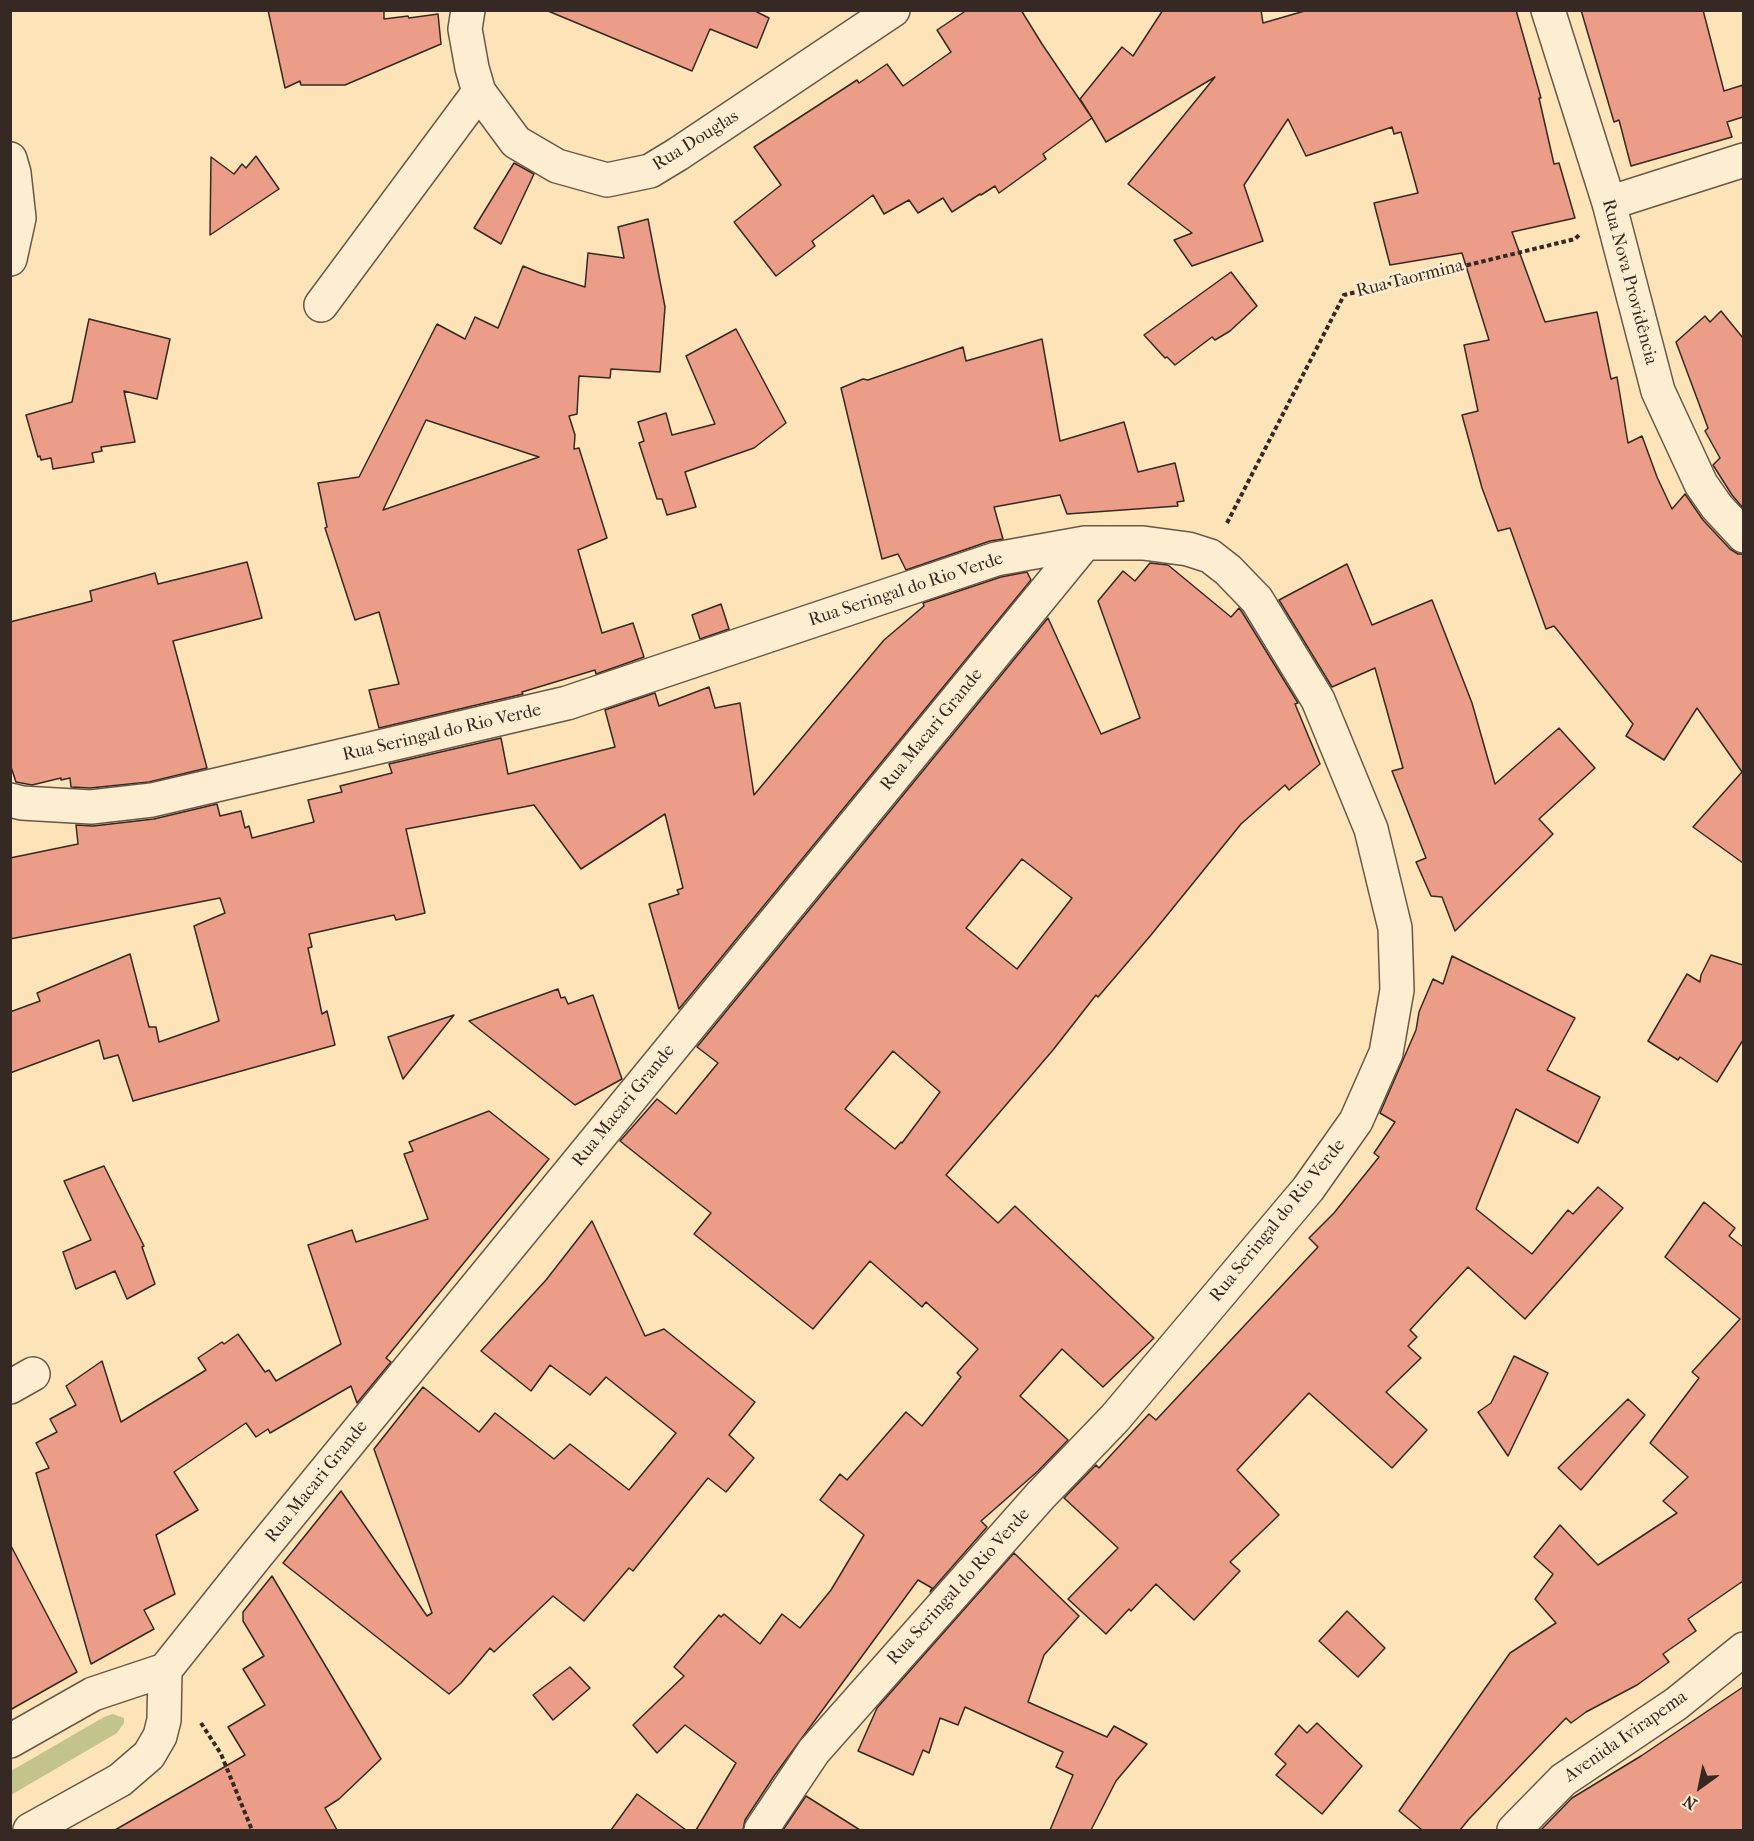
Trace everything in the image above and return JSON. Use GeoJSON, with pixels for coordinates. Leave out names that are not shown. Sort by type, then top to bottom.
{"type":"FeatureCollection","features":[{"type":"Feature","properties":{"kind":"street","name":"Rua Douglas"},"geometry":{"type":"LineString","coordinates":[[468,10],[465,29],[479,92],[516,142],[557,166],[607,180],[650,171],[669,160],[893,10]]}},
{"type":"Feature","properties":{"kind":"street","name":"Rua Nova Providência"},"geometry":{"type":"LineString","coordinates":[[1548,10],[1609,203],[1658,391],[1701,484],[1717,507],[1743,536]]}},
{"type":"Feature","properties":{"kind":"street"},"geometry":{"type":"LineString","coordinates":[[321,305],[479,92]]}},
{"type":"Feature","properties":{"kind":"street"},"geometry":{"type":"LineString","coordinates":[[10,159],[14,173],[19,218],[10,259]]}},
{"type":"Feature","properties":{"kind":"street"},"geometry":{"type":"LineString","coordinates":[[1609,203],[1743,160]]}},
{"type":"Feature","properties":{"kind":"street","name":"Rua Seringal do Rio Verde"},"geometry":{"type":"LineString","coordinates":[[10,800],[22,803],[91,807],[152,800],[567,703],[996,559],[1084,543],[1143,543],[1188,549],[1210,556],[1228,570],[1257,600],[1318,700],[1371,829],[1395,928],[1397,990],[1386,1053],[1356,1121],[1308,1189],[1115,1418],[1041,1495],[814,1751],[761,1830]]}},
{"type":"Feature","properties":{"kind":"street","name":"Rua Macari Grande"},"geometry":{"type":"LineString","coordinates":[[165,1670],[1084,543]]}},
{"type":"Feature","properties":{"kind":"street","name":"Avenida Ivirapema"},"geometry":{"type":"LineString","coordinates":[[1514,1830],[1563,1780],[1676,1704],[1743,1649]]}},
{"type":"Feature","properties":{"kind":"street"},"geometry":{"type":"LineString","coordinates":[[10,1742],[93,1695],[165,1670],[164,1720],[149,1755],[120,1780],[30,1830]]}},
{"type":"Feature","properties":{"kind":"path","name":"Rua Taormina"},"geometry":{"type":"LineString","coordinates":[[1210,556],[1344,295],[1575,239],[1609,203]]}},
{"type":"Feature","properties":{"kind":"path"},"geometry":{"type":"LineString","coordinates":[[196,1717],[221,1754],[252,1830]]}},
{"type":"Feature","properties":{"kind":"green space"},"geometry":{"type":"Polygon","coordinates":[[[113,1714],[124,1718],[124,1723],[117,1733],[11,1795],[11,1771],[113,1714]]]}},
{"type":"Feature","properties":{"kind":"building"},"geometry":{"type":"Polygon","coordinates":[[[268,10],[384,10],[384,19],[438,14],[441,44],[345,85],[301,85],[300,81],[285,88],[268,10]]]}},
{"type":"Feature","properties":{"kind":"building"},"geometry":{"type":"Polygon","coordinates":[[[753,10],[769,18],[757,48],[710,29],[692,71],[548,11],[753,10]]]}},
{"type":"Feature","properties":{"kind":"building"},"geometry":{"type":"Polygon","coordinates":[[[967,10],[1021,10],[1092,118],[1043,154],[1046,159],[999,193],[995,186],[952,212],[943,198],[918,213],[909,200],[884,214],[873,195],[812,241],[815,246],[776,276],[734,222],[781,185],[754,147],[857,80],[859,83],[887,64],[903,86],[951,52],[937,30],[967,10]]]}},
{"type":"Feature","properties":{"kind":"building"},"geometry":{"type":"Polygon","coordinates":[[[1163,10],[1261,10],[1263,23],[1308,10],[1516,10],[1541,98],[1539,98],[1554,164],[1559,163],[1575,218],[1512,232],[1545,322],[1597,312],[1611,379],[1617,377],[1628,443],[1642,436],[1672,509],[1685,494],[1703,520],[1730,549],[1743,554],[1743,863],[1693,827],[1742,772],[1697,708],[1664,760],[1626,736],[1633,724],[1554,626],[1546,629],[1510,528],[1498,531],[1482,488],[1462,415],[1478,411],[1464,345],[1489,340],[1462,253],[1390,265],[1374,203],[1418,193],[1401,132],[1394,134],[1392,127],[1306,156],[1288,119],[1244,185],[1263,241],[1192,266],[1174,240],[1192,233],[1128,184],[1215,77],[1106,142],[1080,99],[1122,47],[1133,56],[1163,10]]]}},
{"type":"Feature","properties":{"kind":"building"},"geometry":{"type":"Polygon","coordinates":[[[1581,10],[1703,10],[1724,91],[1743,85],[1743,117],[1727,122],[1732,137],[1631,166],[1619,120],[1614,122],[1581,10]]]}},
{"type":"Feature","properties":{"kind":"building"},"geometry":{"type":"Polygon","coordinates":[[[256,156],[279,189],[210,235],[211,157],[234,174],[242,164],[246,168],[256,156]]]}},
{"type":"Feature","properties":{"kind":"building"},"geometry":{"type":"Polygon","coordinates":[[[514,163],[534,174],[501,244],[474,228],[514,163]]]}},
{"type":"Feature","properties":{"kind":"building"},"geometry":{"type":"Polygon","coordinates":[[[648,219],[665,307],[660,372],[611,369],[610,378],[579,376],[577,414],[569,416],[575,435],[574,449],[579,448],[607,538],[578,550],[602,633],[633,623],[644,657],[596,674],[595,670],[522,692],[523,694],[379,728],[369,690],[399,684],[379,612],[355,620],[325,528],[327,527],[318,483],[359,477],[437,324],[465,339],[475,317],[498,328],[523,266],[585,287],[588,253],[624,258],[618,227],[648,219]],[[426,420],[383,510],[539,457],[426,420]]]}},
{"type":"Feature","properties":{"kind":"building"},"geometry":{"type":"Polygon","coordinates":[[[1231,272],[1257,306],[1230,331],[1215,340],[1212,337],[1175,365],[1167,357],[1165,358],[1144,335],[1231,272]]]}},
{"type":"Feature","properties":{"kind":"building"},"geometry":{"type":"Polygon","coordinates":[[[1721,311],[1743,338],[1743,508],[1713,465],[1720,458],[1705,431],[1708,428],[1676,342],[1705,316],[1710,322],[1721,311]]]}},
{"type":"Feature","properties":{"kind":"building"},"geometry":{"type":"Polygon","coordinates":[[[89,319],[170,339],[157,399],[124,391],[135,442],[101,447],[102,451],[92,453],[94,462],[53,469],[51,458],[41,460],[40,456],[38,457],[26,415],[72,402],[89,319]]]}},
{"type":"Feature","properties":{"kind":"building"},"geometry":{"type":"Polygon","coordinates":[[[736,329],[786,423],[754,448],[685,472],[696,507],[667,515],[662,499],[657,499],[639,443],[644,441],[638,422],[666,413],[672,435],[715,424],[686,356],[736,329]]]}},
{"type":"Feature","properties":{"kind":"building"},"geometry":{"type":"Polygon","coordinates":[[[1042,339],[1060,441],[1124,422],[1138,472],[1175,463],[1184,501],[1177,502],[1178,506],[1067,514],[1060,495],[994,507],[1003,539],[990,541],[906,570],[898,554],[882,559],[841,388],[963,347],[966,361],[1042,339]]]}},
{"type":"Feature","properties":{"kind":"building"},"geometry":{"type":"Polygon","coordinates":[[[247,562],[262,618],[173,641],[207,768],[149,782],[90,788],[71,787],[70,778],[32,785],[16,782],[10,764],[10,622],[92,601],[90,591],[155,573],[158,584],[247,562]]]}},
{"type":"Feature","properties":{"kind":"building"},"geometry":{"type":"Polygon","coordinates":[[[1150,563],[1168,565],[1231,617],[1239,608],[1298,703],[1295,704],[1320,764],[1289,790],[1285,785],[1241,824],[1151,935],[1098,997],[1096,995],[1053,1050],[946,1175],[998,1223],[1015,1206],[1154,1338],[1103,1387],[1062,1349],[1020,1396],[1068,1440],[1038,1471],[981,1521],[987,1527],[930,1592],[932,1588],[918,1580],[774,1776],[745,1820],[743,1830],[696,1830],[736,1763],[685,1725],[657,1753],[633,1725],[684,1676],[674,1667],[719,1615],[721,1617],[724,1614],[760,1644],[782,1614],[800,1628],[831,1590],[864,1535],[820,1500],[840,1474],[847,1480],[906,1412],[922,1426],[961,1377],[957,1373],[978,1349],[926,1302],[922,1307],[870,1261],[813,1329],[694,1234],[711,1213],[620,1141],[657,1099],[676,1114],[718,1063],[697,1047],[1048,618],[1101,734],[1140,718],[1098,601],[1123,571],[1135,581],[1150,563]],[[1022,859],[966,928],[1017,969],[1072,898],[1022,859]],[[893,1051],[845,1109],[895,1149],[940,1092],[893,1051]]]}},
{"type":"Feature","properties":{"kind":"building"},"geometry":{"type":"Polygon","coordinates":[[[1347,564],[1372,625],[1432,600],[1472,703],[1495,784],[1559,728],[1595,768],[1539,819],[1553,834],[1455,931],[1442,897],[1431,896],[1416,862],[1426,858],[1392,771],[1403,768],[1375,668],[1332,687],[1279,600],[1347,564]]]}},
{"type":"Feature","properties":{"kind":"building"},"geometry":{"type":"Polygon","coordinates":[[[1027,572],[1031,580],[679,1009],[649,904],[679,894],[677,890],[683,888],[665,814],[581,869],[534,805],[406,829],[425,913],[396,920],[394,915],[309,934],[312,947],[308,948],[322,1014],[327,1011],[335,1045],[133,1101],[118,1055],[104,1059],[99,1040],[10,1073],[10,1012],[40,1001],[37,993],[130,954],[149,1027],[156,1027],[159,1042],[219,1021],[194,926],[225,913],[220,898],[10,939],[10,858],[78,844],[76,825],[93,826],[154,819],[217,804],[220,816],[241,811],[245,828],[249,826],[252,838],[314,822],[308,800],[342,792],[340,786],[392,773],[389,764],[501,738],[508,774],[615,747],[605,710],[655,693],[659,706],[709,687],[715,708],[740,703],[754,795],[884,640],[924,606],[923,603],[1001,577],[1027,572]]]}},
{"type":"Feature","properties":{"kind":"building"},"geometry":{"type":"Polygon","coordinates":[[[721,604],[729,629],[700,639],[692,615],[721,604]]]}},
{"type":"Feature","properties":{"kind":"building"},"geometry":{"type":"Polygon","coordinates":[[[1711,955],[1743,965],[1743,1040],[1717,1082],[1680,1057],[1678,1060],[1648,1041],[1687,974],[1700,982],[1711,955]]]}},
{"type":"Feature","properties":{"kind":"building"},"geometry":{"type":"Polygon","coordinates":[[[1452,956],[1575,1018],[1547,1070],[1600,1097],[1578,1143],[1516,1109],[1476,1209],[1532,1254],[1568,1210],[1573,1214],[1598,1187],[1623,1208],[1525,1319],[1468,1267],[1410,1330],[1417,1337],[1408,1346],[1421,1358],[1386,1392],[1427,1430],[1392,1468],[1309,1393],[1237,1470],[1279,1515],[1230,1562],[1240,1571],[1194,1620],[1156,1584],[1106,1634],[1068,1599],[1118,1548],[1064,1498],[1096,1465],[1099,1468],[1149,1414],[1156,1420],[1318,1247],[1309,1238],[1334,1213],[1379,1157],[1374,1153],[1395,1122],[1380,1113],[1416,1030],[1419,1012],[1433,979],[1443,984],[1452,956]]]}},
{"type":"Feature","properties":{"kind":"building"},"geometry":{"type":"Polygon","coordinates":[[[558,989],[561,998],[565,997],[568,1004],[593,995],[622,1079],[575,1105],[469,1021],[558,989]]]}},
{"type":"Feature","properties":{"kind":"building"},"geometry":{"type":"Polygon","coordinates":[[[454,1015],[403,1079],[388,1037],[454,1015]]]}},
{"type":"Feature","properties":{"kind":"building"},"geometry":{"type":"Polygon","coordinates":[[[489,1111],[549,1159],[386,1358],[391,1362],[357,1403],[351,1386],[270,1433],[268,1429],[256,1437],[246,1423],[174,1472],[198,1510],[156,1535],[175,1594],[144,1610],[154,1629],[91,1664],[36,1473],[49,1468],[36,1443],[57,1432],[50,1419],[76,1405],[66,1386],[102,1361],[121,1422],[206,1370],[198,1358],[238,1334],[265,1372],[269,1370],[276,1381],[341,1344],[308,1245],[352,1230],[356,1242],[428,1219],[404,1154],[413,1151],[409,1142],[489,1111]]]}},
{"type":"Feature","properties":{"kind":"building"},"geometry":{"type":"Polygon","coordinates":[[[104,1166],[144,1246],[142,1247],[155,1284],[127,1299],[115,1271],[76,1289],[63,1252],[91,1240],[64,1181],[104,1166]]]}},
{"type":"Feature","properties":{"kind":"building"},"geometry":{"type":"Polygon","coordinates":[[[1704,1202],[1735,1228],[1729,1236],[1743,1247],[1743,1581],[1688,1619],[1696,1631],[1663,1654],[1669,1662],[1637,1685],[1586,1712],[1571,1723],[1566,1718],[1460,1830],[1422,1830],[1399,1811],[1510,1653],[1556,1623],[1535,1599],[1553,1574],[1534,1557],[1560,1525],[1598,1565],[1677,1513],[1663,1501],[1688,1477],[1650,1443],[1699,1378],[1692,1372],[1740,1319],[1665,1257],[1704,1202]]]}},
{"type":"Feature","properties":{"kind":"building"},"geometry":{"type":"Polygon","coordinates":[[[592,1221],[645,1336],[664,1329],[755,1402],[729,1435],[754,1458],[726,1492],[708,1478],[633,1571],[629,1568],[584,1621],[553,1596],[494,1652],[490,1648],[449,1694],[283,1563],[341,1491],[427,1616],[432,1613],[374,1449],[423,1387],[479,1432],[495,1413],[554,1459],[570,1444],[629,1490],[676,1433],[606,1377],[590,1395],[550,1365],[531,1391],[481,1351],[546,1280],[592,1221]]]}},
{"type":"Feature","properties":{"kind":"building"},"geometry":{"type":"Polygon","coordinates":[[[1514,1356],[1548,1373],[1508,1456],[1478,1412],[1491,1403],[1514,1356]]]}},
{"type":"Feature","properties":{"kind":"building"},"geometry":{"type":"Polygon","coordinates":[[[1628,1399],[1645,1415],[1581,1490],[1558,1468],[1628,1399]]]}},
{"type":"Feature","properties":{"kind":"building"},"geometry":{"type":"Polygon","coordinates":[[[10,1544],[77,1672],[10,1710],[10,1544]]]}},
{"type":"Feature","properties":{"kind":"building"},"geometry":{"type":"Polygon","coordinates":[[[1014,1553],[1079,1616],[1044,1655],[1028,1702],[1107,1737],[1114,1726],[1147,1744],[1116,1781],[1091,1830],[1050,1830],[1073,1775],[1056,1767],[1063,1752],[965,1707],[958,1725],[940,1718],[929,1753],[923,1750],[913,1775],[858,1751],[877,1708],[1014,1553]]]}},
{"type":"Feature","properties":{"kind":"building"},"geometry":{"type":"Polygon","coordinates":[[[272,1576],[381,1759],[339,1799],[325,1808],[337,1830],[115,1830],[245,1755],[228,1727],[265,1705],[243,1669],[264,1656],[243,1621],[243,1612],[272,1576]]]}},
{"type":"Feature","properties":{"kind":"building"},"geometry":{"type":"Polygon","coordinates":[[[1347,1611],[1385,1648],[1358,1677],[1319,1641],[1347,1611]]]}},
{"type":"Feature","properties":{"kind":"building"},"geometry":{"type":"Polygon","coordinates":[[[570,1667],[590,1688],[553,1720],[533,1695],[570,1667]]]}},
{"type":"Feature","properties":{"kind":"building"},"geometry":{"type":"Polygon","coordinates":[[[1743,1687],[1743,1830],[1541,1830],[1572,1798],[1641,1756],[1743,1687]]]}},
{"type":"Feature","properties":{"kind":"building"},"geometry":{"type":"Polygon","coordinates":[[[1317,1723],[1362,1766],[1322,1814],[1276,1775],[1286,1764],[1275,1754],[1299,1725],[1307,1733],[1317,1723]]]}},
{"type":"Feature","properties":{"kind":"building"},"geometry":{"type":"Polygon","coordinates":[[[637,1794],[686,1830],[611,1830],[637,1794]]]}},
{"type":"Feature","properties":{"kind":"building"},"geometry":{"type":"Polygon","coordinates":[[[806,1796],[860,1830],[783,1830],[806,1796]]]}}]}
